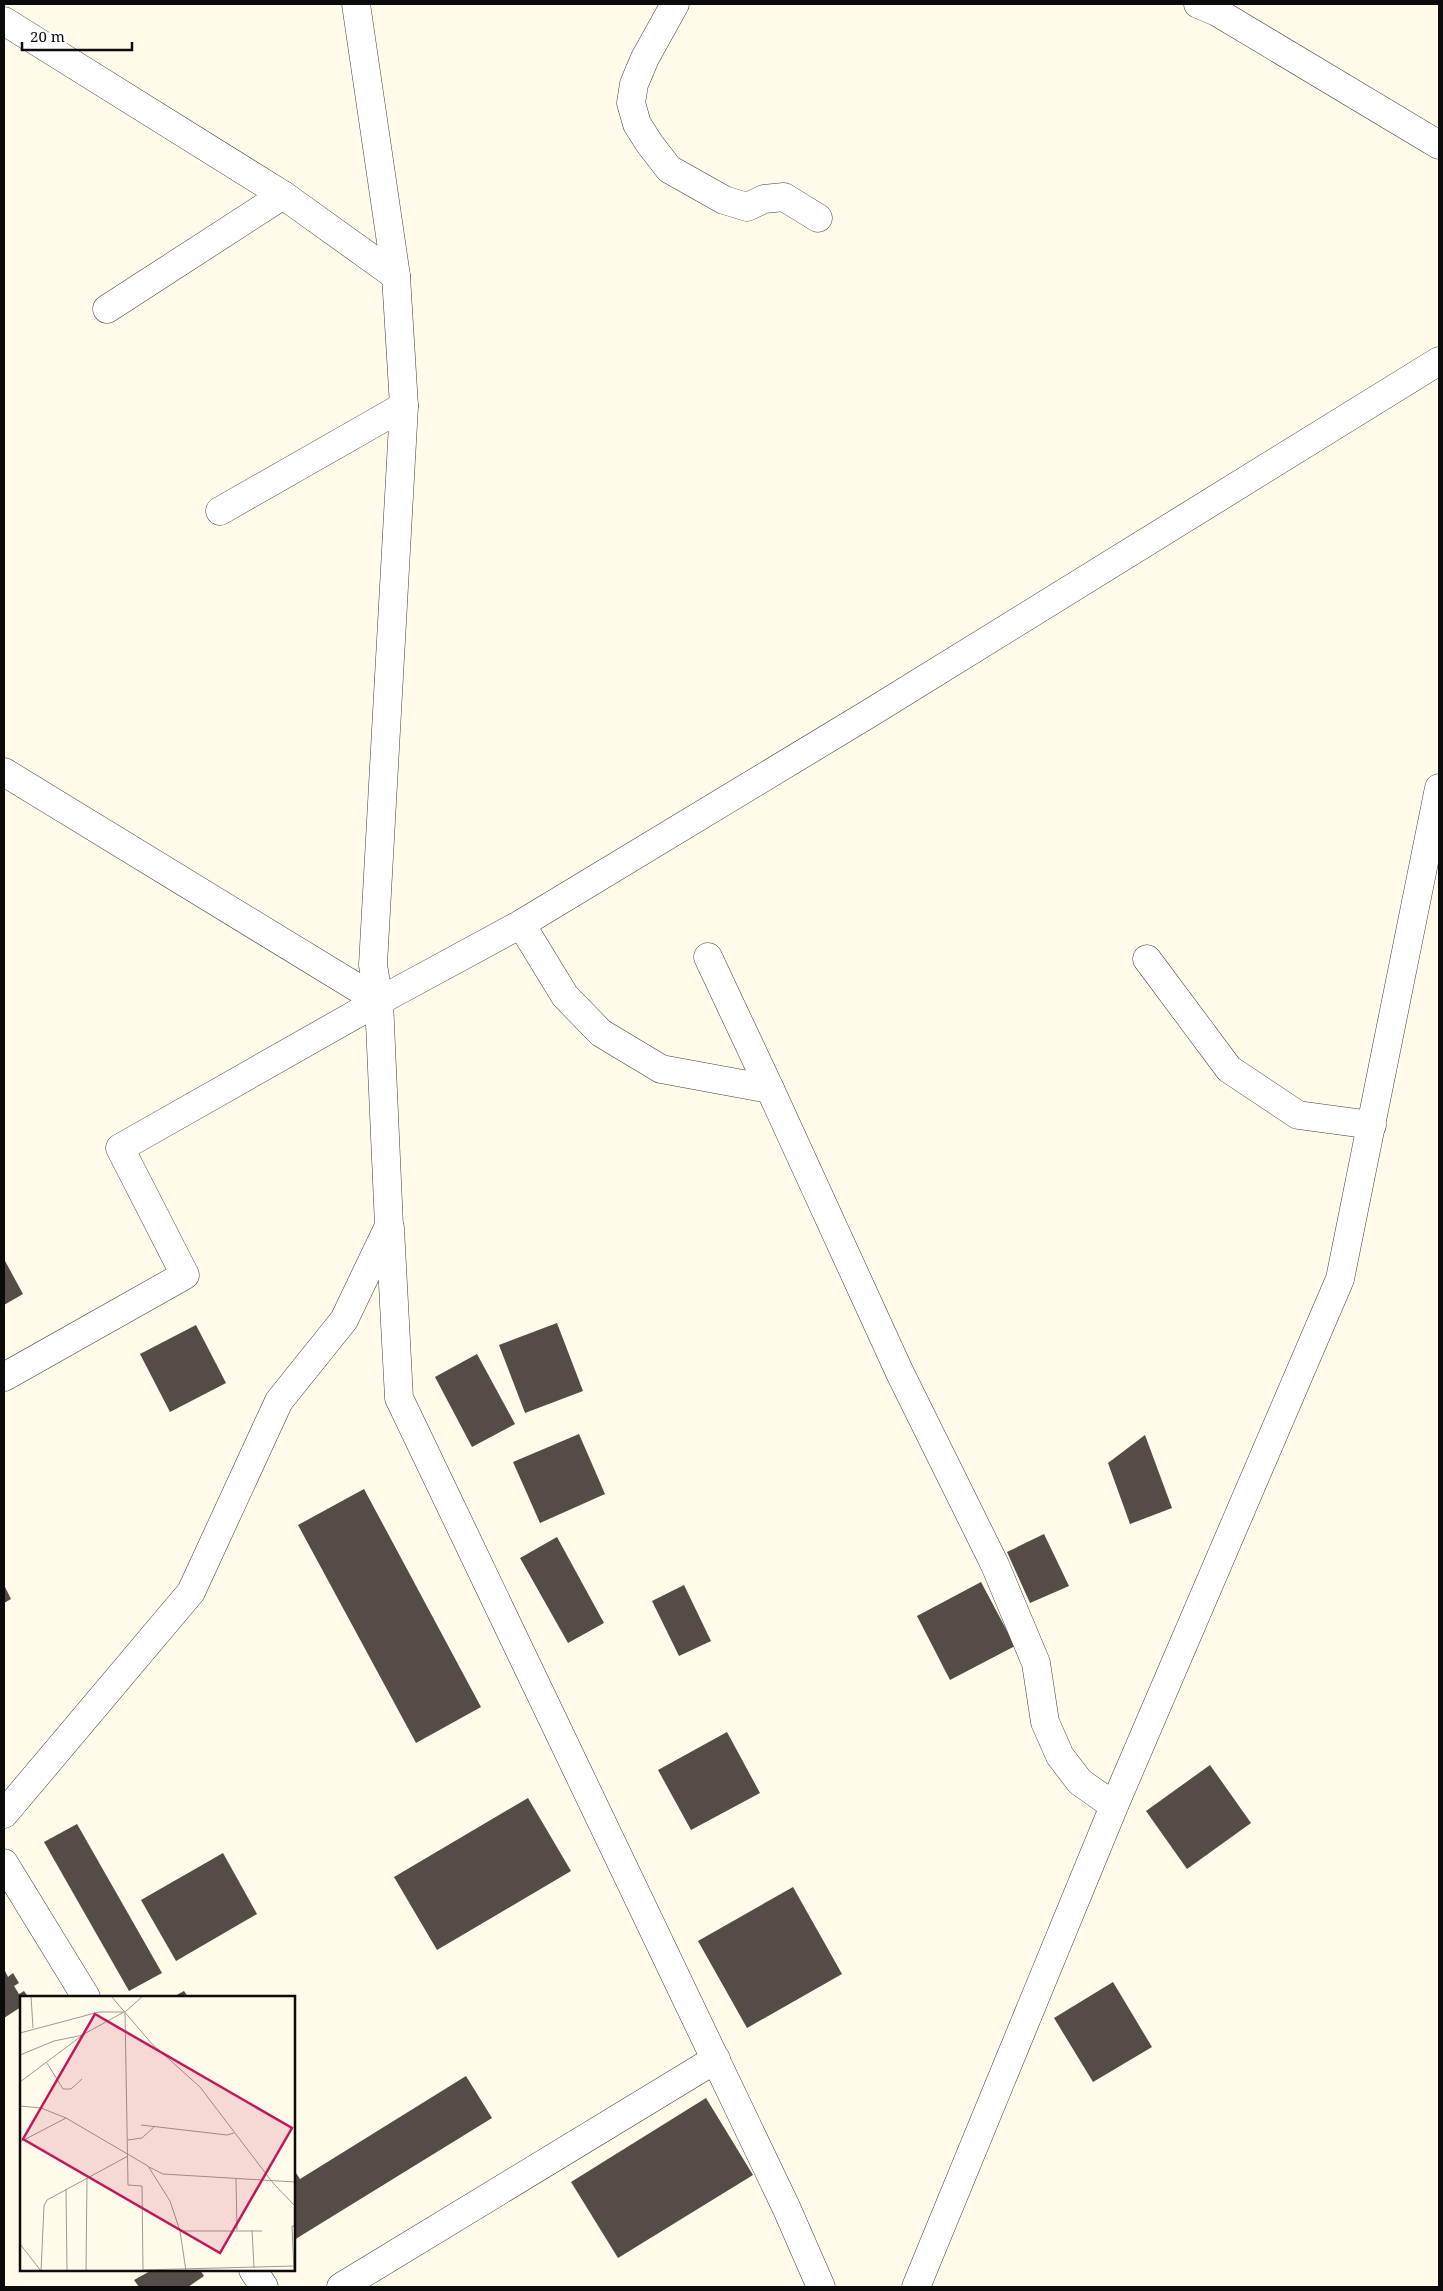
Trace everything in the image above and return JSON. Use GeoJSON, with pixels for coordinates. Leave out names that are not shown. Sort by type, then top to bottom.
{"type":"FeatureCollection","features":[{"type":"Feature","properties":{"kind":"street"},"geometry":{"type":"LineString","coordinates":[[356,4],[396,276],[404,406],[373,965],[380,1001],[389,1226],[399,1398],[716,2059],[786,2207],[820,2287]]}},
{"type":"Feature","properties":{"kind":"street"},"geometry":{"type":"LineString","coordinates":[[676,4],[645,58],[634,84],[631,103],[637,124],[649,143],[669,169],[724,200],[747,207],[764,199],[784,197],[818,218]]}},
{"type":"Feature","properties":{"kind":"street"},"geometry":{"type":"LineString","coordinates":[[1208,7],[1439,145]]}},
{"type":"Feature","properties":{"kind":"street"},"geometry":{"type":"LineString","coordinates":[[4,22],[283,195],[396,276]]}},
{"type":"Feature","properties":{"kind":"street"},"geometry":{"type":"LineString","coordinates":[[107,310],[283,195]]}},
{"type":"Feature","properties":{"kind":"street"},"geometry":{"type":"LineString","coordinates":[[4,1377],[185,1275],[120,1148],[380,1001],[521,924],[861,718],[1439,360]]}},
{"type":"Feature","properties":{"kind":"street"},"geometry":{"type":"LineString","coordinates":[[220,511],[404,406]]}},
{"type":"Feature","properties":{"kind":"street"},"geometry":{"type":"LineString","coordinates":[[4,772],[380,1001]]}},
{"type":"Feature","properties":{"kind":"street"},"geometry":{"type":"LineString","coordinates":[[916,2287],[1114,1806],[1340,1279],[1439,788]]}},
{"type":"Feature","properties":{"kind":"street"},"geometry":{"type":"LineString","coordinates":[[521,924],[565,996],[601,1034],[661,1068],[770,1089]]}},
{"type":"Feature","properties":{"kind":"street"},"geometry":{"type":"LineString","coordinates":[[708,957],[900,1373],[996,1565],[1036,1663],[1045,1722],[1060,1756],[1080,1782],[1114,1806]]}},
{"type":"Feature","properties":{"kind":"street"},"geometry":{"type":"LineString","coordinates":[[1147,959],[1230,1069],[1298,1115],[1372,1125]]}},
{"type":"Feature","properties":{"kind":"street"},"geometry":{"type":"LineString","coordinates":[[4,1814],[191,1592],[278,1401],[344,1320],[389,1226]]}},
{"type":"Feature","properties":{"kind":"street"},"geometry":{"type":"LineString","coordinates":[[4,1863],[85,1996]]}},
{"type":"Feature","properties":{"kind":"street"},"geometry":{"type":"LineString","coordinates":[[341,2287],[716,2059]]}},
{"type":"Feature","properties":{"kind":"street"},"geometry":{"type":"LineString","coordinates":[[254,2271],[264,2287]]}},
{"type":"Feature","properties":{"kind":"building"},"geometry":{"type":"Polygon","coordinates":[[[4,1259],[23,1294],[4,1305],[4,1259]]]}},
{"type":"Feature","properties":{"kind":"building"},"geometry":{"type":"Polygon","coordinates":[[[557,1323],[583,1391],[525,1413],[499,1345],[557,1323]]]}},
{"type":"Feature","properties":{"kind":"building"},"geometry":{"type":"Polygon","coordinates":[[[196,1325],[226,1383],[170,1412],[140,1354],[196,1325]]]}},
{"type":"Feature","properties":{"kind":"building"},"geometry":{"type":"Polygon","coordinates":[[[477,1354],[515,1424],[472,1447],[435,1377],[477,1354]]]}},
{"type":"Feature","properties":{"kind":"building"},"geometry":{"type":"Polygon","coordinates":[[[579,1434],[605,1494],[540,1523],[513,1462],[579,1434]]]}},
{"type":"Feature","properties":{"kind":"building"},"geometry":{"type":"Polygon","coordinates":[[[1145,1435],[1172,1508],[1130,1524],[1108,1463],[1145,1435]]]}},
{"type":"Feature","properties":{"kind":"building"},"geometry":{"type":"Polygon","coordinates":[[[364,1489],[481,1707],[416,1743],[298,1525],[364,1489]]]}},
{"type":"Feature","properties":{"kind":"building"},"geometry":{"type":"Polygon","coordinates":[[[1044,1534],[1069,1586],[1030,1603],[1007,1552],[1044,1534]]]}},
{"type":"Feature","properties":{"kind":"building"},"geometry":{"type":"Polygon","coordinates":[[[557,1537],[604,1623],[568,1643],[520,1558],[557,1537]]]}},
{"type":"Feature","properties":{"kind":"building"},"geometry":{"type":"Polygon","coordinates":[[[981,1582],[1015,1646],[950,1680],[917,1616],[981,1582]]]}},
{"type":"Feature","properties":{"kind":"building"},"geometry":{"type":"Polygon","coordinates":[[[4,1585],[11,1599],[4,1603],[4,1585]]]}},
{"type":"Feature","properties":{"kind":"building"},"geometry":{"type":"Polygon","coordinates":[[[684,1585],[711,1641],[679,1656],[652,1601],[684,1585]]]}},
{"type":"Feature","properties":{"kind":"building"},"geometry":{"type":"Polygon","coordinates":[[[727,1732],[760,1793],[691,1830],[658,1770],[727,1732]]]}},
{"type":"Feature","properties":{"kind":"building"},"geometry":{"type":"Polygon","coordinates":[[[1210,1765],[1251,1823],[1187,1869],[1146,1811],[1210,1765]]]}},
{"type":"Feature","properties":{"kind":"building"},"geometry":{"type":"Polygon","coordinates":[[[528,1798],[571,1871],[437,1950],[394,1877],[528,1798]]]}},
{"type":"Feature","properties":{"kind":"building"},"geometry":{"type":"Polygon","coordinates":[[[77,1824],[162,1973],[129,1991],[44,1842],[77,1824]]]}},
{"type":"Feature","properties":{"kind":"building"},"geometry":{"type":"Polygon","coordinates":[[[223,1853],[257,1914],[176,1961],[141,1900],[223,1853]]]}},
{"type":"Feature","properties":{"kind":"building"},"geometry":{"type":"Polygon","coordinates":[[[793,1887],[842,1974],[747,2028],[698,1941],[793,1887]]]}},
{"type":"Feature","properties":{"kind":"building"},"geometry":{"type":"Polygon","coordinates":[[[4,1969],[8,1977],[13,1973],[19,1983],[14,1986],[19,1994],[24,1991],[27,1996],[20,1996],[20,2008],[4,2018],[4,1969]]]}},
{"type":"Feature","properties":{"kind":"building"},"geometry":{"type":"Polygon","coordinates":[[[1113,1982],[1152,2047],[1093,2082],[1054,2018],[1113,1982]]]}},
{"type":"Feature","properties":{"kind":"building"},"geometry":{"type":"Polygon","coordinates":[[[184,1991],[187,1996],[175,1996],[184,1991]]]}},
{"type":"Feature","properties":{"kind":"building"},"geometry":{"type":"Polygon","coordinates":[[[466,2076],[492,2118],[295,2239],[295,2172],[300,2179],[466,2076]]]}},
{"type":"Feature","properties":{"kind":"building"},"geometry":{"type":"Polygon","coordinates":[[[706,2098],[753,2175],[618,2258],[571,2182],[706,2098]]]}},
{"type":"Feature","properties":{"kind":"building"},"geometry":{"type":"Polygon","coordinates":[[[150,2271],[201,2271],[204,2276],[188,2287],[139,2287],[134,2280],[150,2271]]]}}]}
